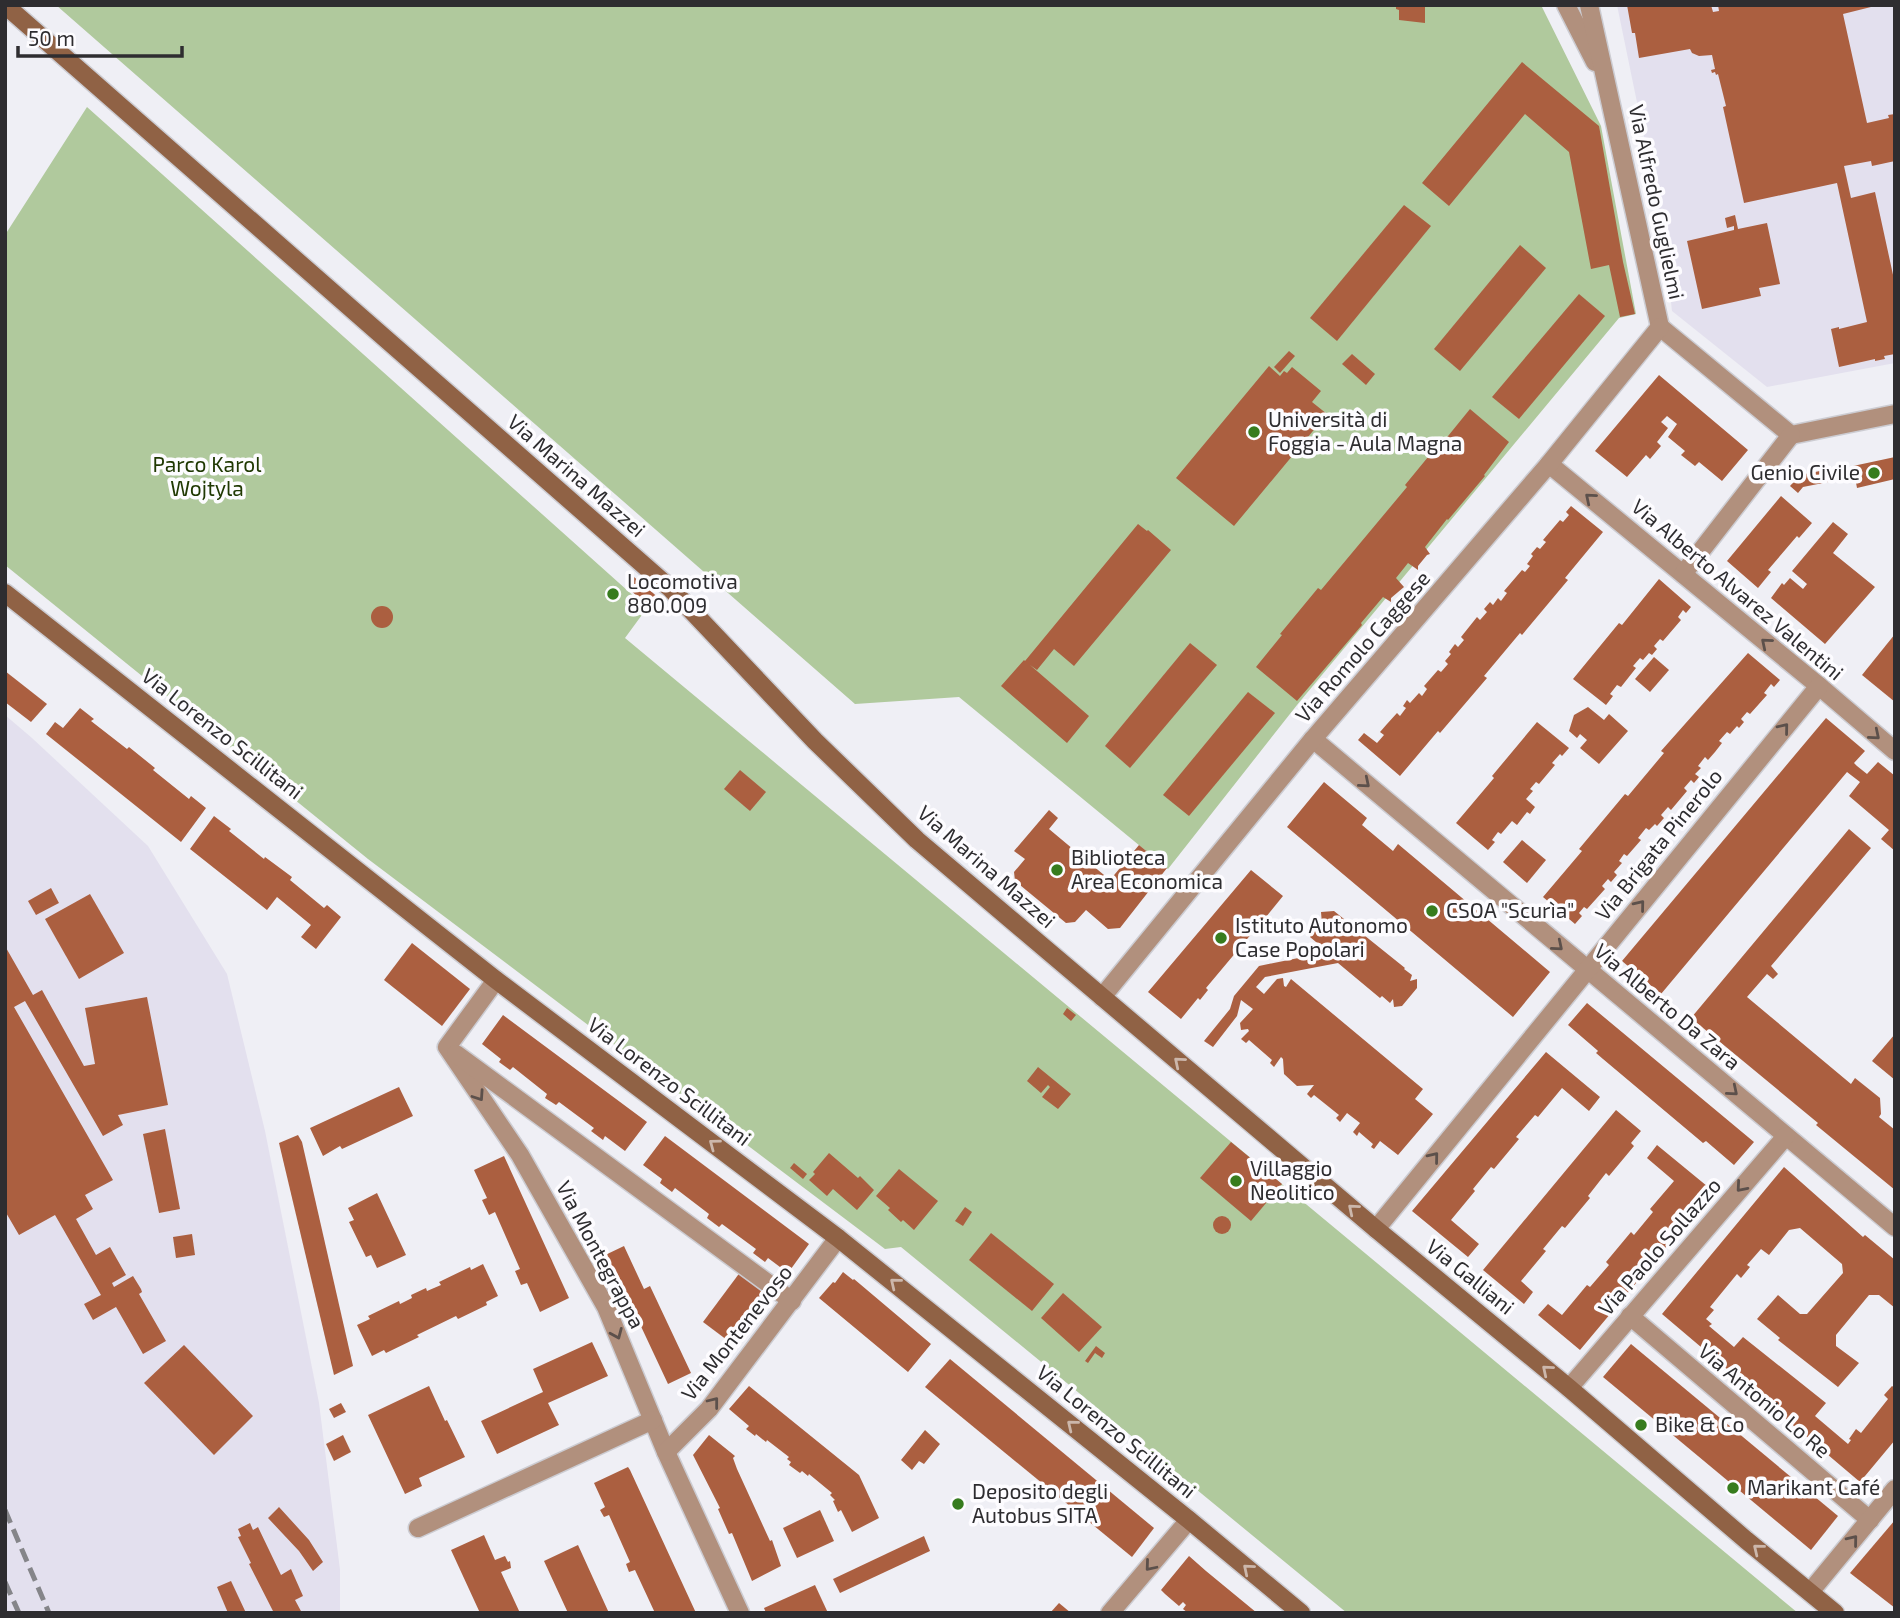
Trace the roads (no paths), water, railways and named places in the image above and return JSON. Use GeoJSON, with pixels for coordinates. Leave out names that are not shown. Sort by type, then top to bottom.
{"type":"FeatureCollection","features":[{"type":"Feature","properties":{"kind":"street","name":"Via Marina Mazzei"},"geometry":{"type":"LineString","coordinates":[[5,5],[671,589],[815,741],[908,831],[1102,997]]}},
{"type":"Feature","properties":{"kind":"street","name":"Via Alfredo Guglielmi"},"geometry":{"type":"LineString","coordinates":[[1566,5],[1608,87]]}},
{"type":"Feature","properties":{"kind":"street","name":"Via Alfredo Guglielmi"},"geometry":{"type":"LineString","coordinates":[[1588,5],[1660,327]]}},
{"type":"Feature","properties":{"kind":"street","name":"Via Romolo Caggese"},"geometry":{"type":"LineString","coordinates":[[1102,997],[1313,739],[1549,464],[1660,327]]}},
{"type":"Feature","properties":{"kind":"street"},"geometry":{"type":"LineString","coordinates":[[1660,327],[1791,435]]}},
{"type":"Feature","properties":{"kind":"street"},"geometry":{"type":"LineString","coordinates":[[1683,574],[1791,435],[1895,414]]}},
{"type":"Feature","properties":{"kind":"street","name":"Via Alberto Alvarez Valentini"},"geometry":{"type":"LineString","coordinates":[[1549,464],[1895,751]]}},
{"type":"Feature","properties":{"kind":"street","name":"Via Lorenzo Scillitani"},"geometry":{"type":"LineString","coordinates":[[5,593],[496,979],[838,1238],[1301,1613]]}},
{"type":"Feature","properties":{"kind":"street","name":"Via Brigata Pinerolo"},"geometry":{"type":"LineString","coordinates":[[1376,1229],[1819,686]]}},
{"type":"Feature","properties":{"kind":"street","name":"Via Alberto Da Zara"},"geometry":{"type":"LineString","coordinates":[[1313,739],[1895,1227]]}},
{"type":"Feature","properties":{"kind":"street"},"geometry":{"type":"LineString","coordinates":[[496,979],[447,1047],[792,1301]]}},
{"type":"Feature","properties":{"kind":"street","name":"Via Galliani"},"geometry":{"type":"LineString","coordinates":[[1102,997],[1835,1613]]}},
{"type":"Feature","properties":{"kind":"street","name":"Via Montegrappa"},"geometry":{"type":"LineString","coordinates":[[447,1047],[520,1155],[599,1296],[740,1613]]}},
{"type":"Feature","properties":{"kind":"street","name":"Via Paolo Sollazzo"},"geometry":{"type":"LineString","coordinates":[[1569,1388],[1786,1136]]}},
{"type":"Feature","properties":{"kind":"street","name":"Via Montenevoso"},"geometry":{"type":"LineString","coordinates":[[667,1451],[709,1409],[838,1238]]}},
{"type":"Feature","properties":{"kind":"street","name":"Via Antonio Lo Re"},"geometry":{"type":"LineString","coordinates":[[1630,1316],[1870,1520]]}},
{"type":"Feature","properties":{"kind":"street"},"geometry":{"type":"LineString","coordinates":[[418,1528],[653,1420]]}},
{"type":"Feature","properties":{"kind":"street"},"geometry":{"type":"LineString","coordinates":[[1811,1592],[1895,1489]]}},
{"type":"Feature","properties":{"kind":"street"},"geometry":{"type":"LineString","coordinates":[[1110,1613],[1189,1520]]}},
{"type":"Feature","properties":{"kind":"railway"},"geometry":{"type":"LineString","coordinates":[[5,1510],[49,1613]]}},
{"type":"Feature","properties":{"kind":"railway"},"geometry":{"type":"LineString","coordinates":[[5,1582],[19,1613]]}},
{"type":"Feature","properties":{"kind":"place","name":"Università di Foggia - Aula Magna"},"geometry":{"type":"Point","coordinates":[1254,432]}},
{"type":"Feature","properties":{"kind":"place","name":"Genio Civile"},"geometry":{"type":"Point","coordinates":[1874,473]}},
{"type":"Feature","properties":{"kind":"place","name":"Locomotiva 880.009"},"geometry":{"type":"Point","coordinates":[613,594]}},
{"type":"Feature","properties":{"kind":"place","name":"Biblioteca Area Economica"},"geometry":{"type":"Point","coordinates":[1057,870]}},
{"type":"Feature","properties":{"kind":"place","name":"CSOA \"Scurìa\""},"geometry":{"type":"Point","coordinates":[1432,911]}},
{"type":"Feature","properties":{"kind":"place","name":"Istituto Autonomo Case Popolari"},"geometry":{"type":"Point","coordinates":[1221,938]}},
{"type":"Feature","properties":{"kind":"place","name":"Villaggio Neolitico"},"geometry":{"type":"Point","coordinates":[1236,1181]}},
{"type":"Feature","properties":{"kind":"place","name":"Bike & Co"},"geometry":{"type":"Point","coordinates":[1641,1425]}},
{"type":"Feature","properties":{"kind":"place","name":"Marikant Café"},"geometry":{"type":"Point","coordinates":[1733,1488]}},
{"type":"Feature","properties":{"kind":"place","name":"Deposito degli Autobus SITA"},"geometry":{"type":"Point","coordinates":[958,1504]}},
{"type":"Feature","properties":{"kind":"park label","name":"Parco Karol Wojtyla"},"geometry":{"type":"Point","coordinates":[207,477]}}]}
